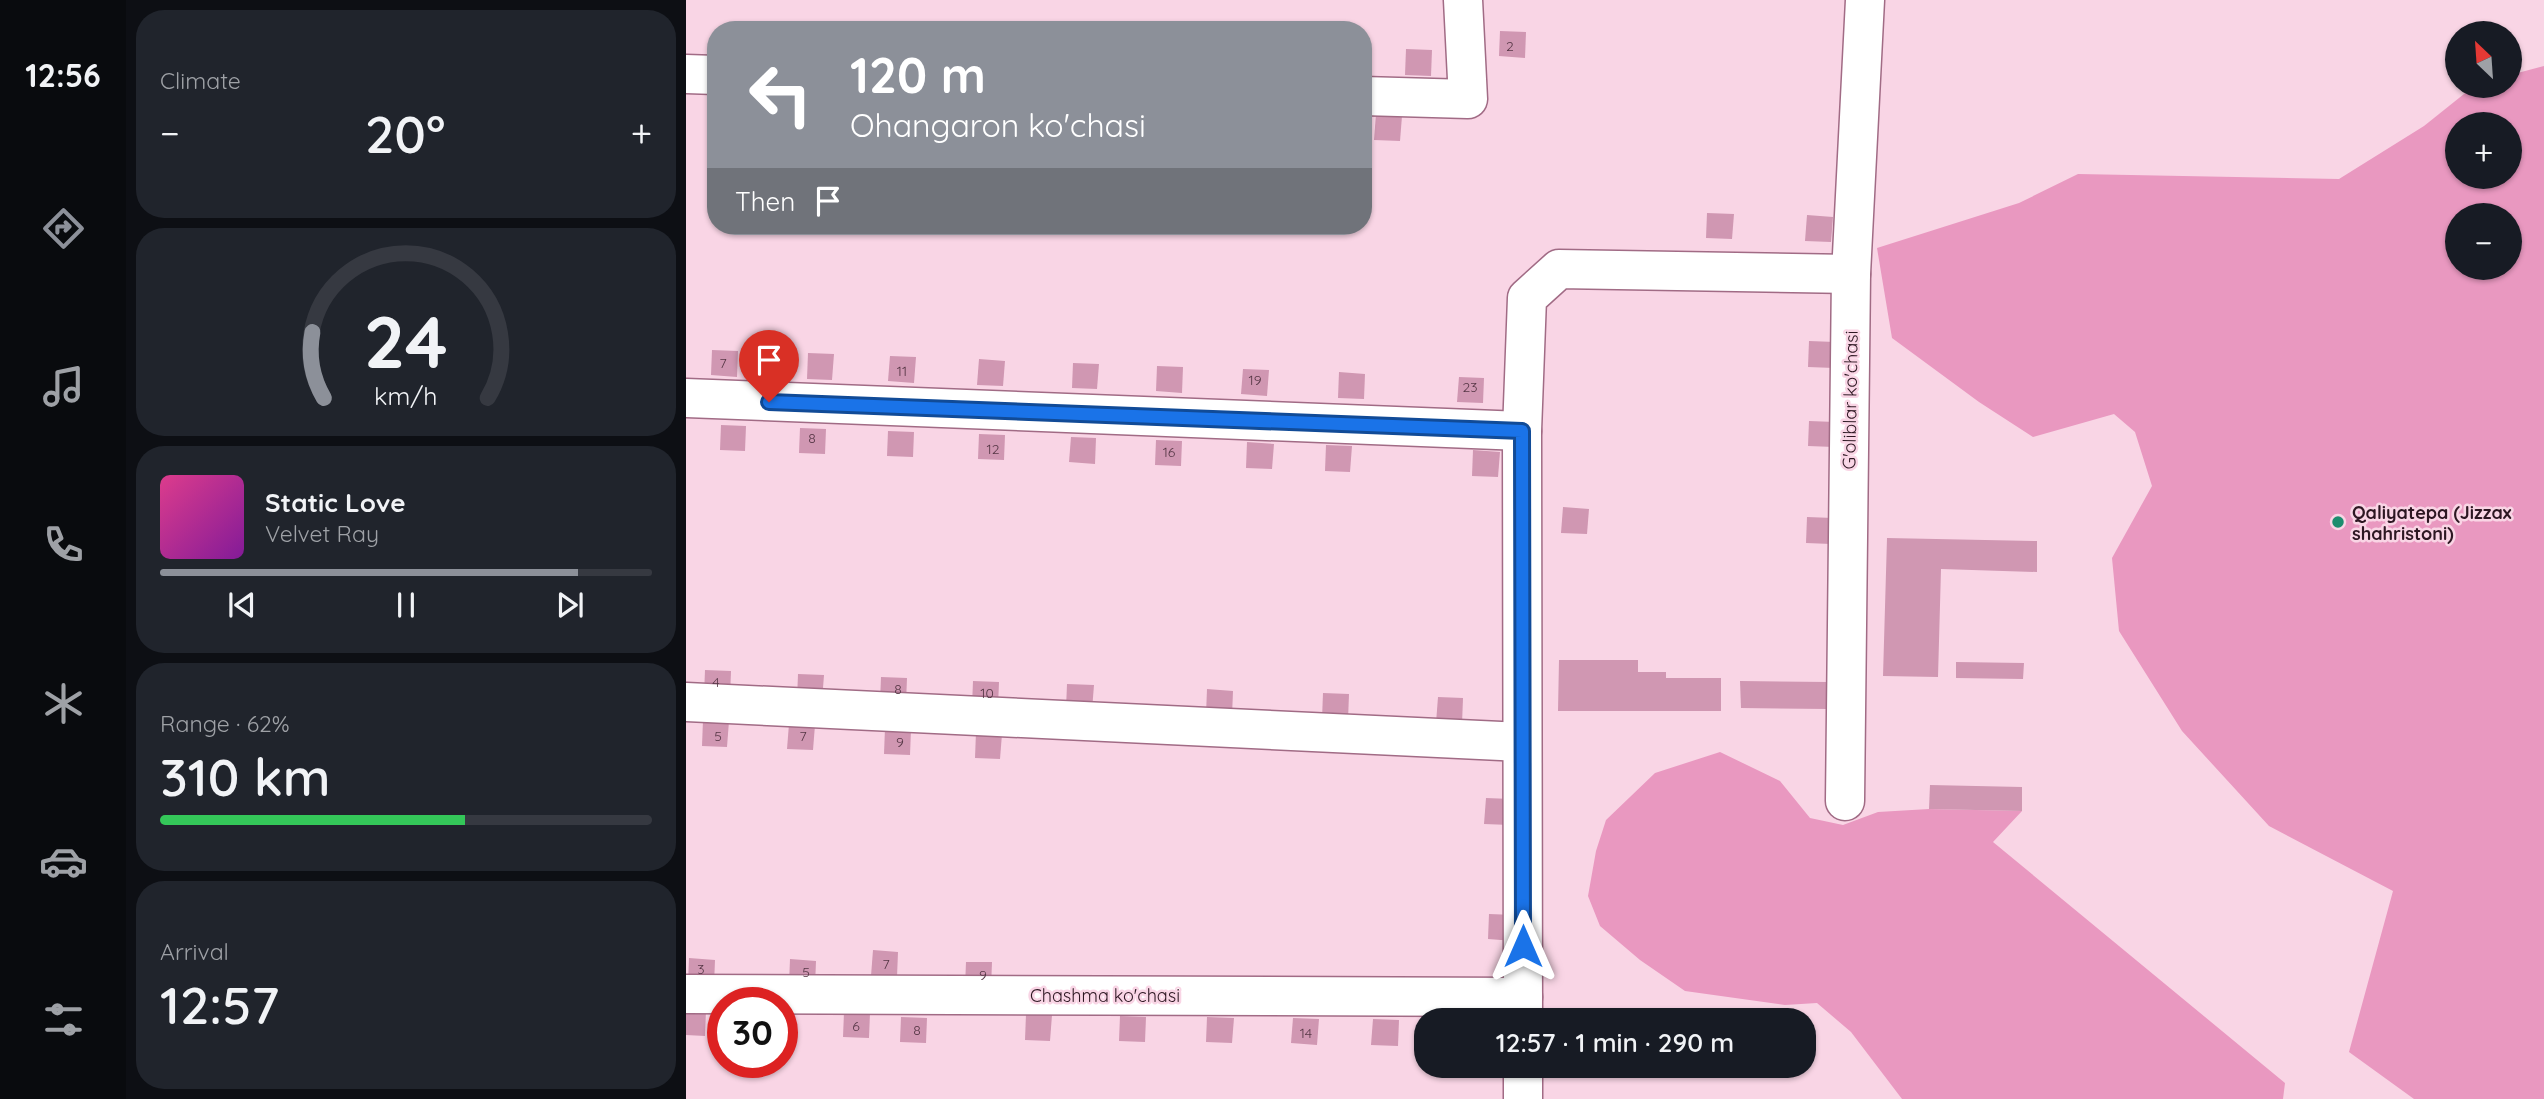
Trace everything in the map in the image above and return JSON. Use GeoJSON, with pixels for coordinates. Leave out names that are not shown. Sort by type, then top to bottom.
{"type":"FeatureCollection","features":[{"type":"Feature","properties":{"kind":"street"},"geometry":{"type":"LineString","coordinates":[[1372,96],[1468,99],[1463,0]]}},
{"type":"Feature","properties":{"kind":"street","name":"G'oliblar ko'chasi"},"geometry":{"type":"LineString","coordinates":[[1845,801],[1851,274],[1865,0]]}},
{"type":"Feature","properties":{"kind":"street"},"geometry":{"type":"LineString","coordinates":[[686,74],[707,75]]}},
{"type":"Feature","properties":{"kind":"street"},"geometry":{"type":"LineString","coordinates":[[1523,1008],[1522,431],[1527,298],[1559,269],[1851,274]]}},
{"type":"Feature","properties":{"kind":"street"},"geometry":{"type":"LineString","coordinates":[[686,398],[1522,431]]}},
{"type":"Feature","properties":{"kind":"street"},"geometry":{"type":"LineString","coordinates":[[686,702],[1522,742]]}},
{"type":"Feature","properties":{"kind":"street","name":"Chashma ko'chasi"},"geometry":{"type":"LineString","coordinates":[[686,994],[1467,1008]]}},
{"type":"Feature","properties":{"kind":"street"},"geometry":{"type":"LineString","coordinates":[[1522,1099],[1523,1078]]}},
{"type":"Feature","properties":{"kind":"shaded area","name":"Qaliyatepa (Jizzax shahristoni)"},"geometry":{"type":"Polygon","coordinates":[[[2544,66],[2544,1099],[2414,1099],[2349,1052],[2393,891],[2269,826],[2182,731],[2119,631],[2112,558],[2152,486],[2135,432],[2114,414],[2033,437],[1979,402],[1892,338],[1877,248],[2019,203],[2078,174],[2339,179],[2424,126],[2459,98],[2522,98],[2522,72],[2544,66]]]}},
{"type":"Feature","properties":{"kind":"shaded area"},"geometry":{"type":"Polygon","coordinates":[[[1720,752],[1780,781],[1810,818],[1843,825],[1878,812],[1929,809],[2022,811],[1993,842],[2285,1083],[2283,1099],[1902,1099],[1851,1032],[1817,1003],[1785,1005],[1685,991],[1640,960],[1600,926],[1588,896],[1596,851],[1606,820],[1655,773],[1720,752]]]}},
{"type":"Feature","properties":{"kind":"building"},"geometry":{"type":"Polygon","coordinates":[[[1500,31],[1526,32],[1525,58],[1499,56],[1500,31]]]}},
{"type":"Feature","properties":{"kind":"building"},"geometry":{"type":"Polygon","coordinates":[[[1406,49],[1432,50],[1431,76],[1405,75],[1406,49]]]}},
{"type":"Feature","properties":{"kind":"building"},"geometry":{"type":"Polygon","coordinates":[[[1376,114],[1402,116],[1400,141],[1374,140],[1376,114]]]}},
{"type":"Feature","properties":{"kind":"building"},"geometry":{"type":"Polygon","coordinates":[[[1707,213],[1734,214],[1732,239],[1706,238],[1707,213]]]}},
{"type":"Feature","properties":{"kind":"building"},"geometry":{"type":"Polygon","coordinates":[[[1807,215],[1833,217],[1831,242],[1805,241],[1807,215]]]}},
{"type":"Feature","properties":{"kind":"building"},"geometry":{"type":"Polygon","coordinates":[[[1809,341],[1835,342],[1834,368],[1808,367],[1809,341]]]}},
{"type":"Feature","properties":{"kind":"building"},"geometry":{"type":"Polygon","coordinates":[[[712,350],[738,351],[737,377],[711,375],[712,350]]]}},
{"type":"Feature","properties":{"kind":"building"},"geometry":{"type":"Polygon","coordinates":[[[808,353],[834,354],[832,380],[807,379],[808,353]]]}},
{"type":"Feature","properties":{"kind":"building"},"geometry":{"type":"Polygon","coordinates":[[[890,356],[916,357],[914,383],[888,381],[890,356]]]}},
{"type":"Feature","properties":{"kind":"building"},"geometry":{"type":"Polygon","coordinates":[[[979,359],[1005,361],[1003,386],[977,385],[979,359]]]}},
{"type":"Feature","properties":{"kind":"building"},"geometry":{"type":"Polygon","coordinates":[[[1073,363],[1099,364],[1097,389],[1072,388],[1073,363]]]}},
{"type":"Feature","properties":{"kind":"building"},"geometry":{"type":"Polygon","coordinates":[[[1157,366],[1183,367],[1182,393],[1156,391],[1157,366]]]}},
{"type":"Feature","properties":{"kind":"building"},"geometry":{"type":"Polygon","coordinates":[[[1243,369],[1269,370],[1267,396],[1241,394],[1243,369]]]}},
{"type":"Feature","properties":{"kind":"building"},"geometry":{"type":"Polygon","coordinates":[[[1339,372],[1365,374],[1364,399],[1338,398],[1339,372]]]}},
{"type":"Feature","properties":{"kind":"building"},"geometry":{"type":"Polygon","coordinates":[[[1459,377],[1484,378],[1483,403],[1457,402],[1459,377]]]}},
{"type":"Feature","properties":{"kind":"building"},"geometry":{"type":"Polygon","coordinates":[[[1809,421],[1835,422],[1834,447],[1808,446],[1809,421]]]}},
{"type":"Feature","properties":{"kind":"building"},"geometry":{"type":"Polygon","coordinates":[[[721,425],[746,426],[745,451],[720,450],[721,425]]]}},
{"type":"Feature","properties":{"kind":"building"},"geometry":{"type":"Polygon","coordinates":[[[800,428],[826,429],[825,454],[799,453],[800,428]]]}},
{"type":"Feature","properties":{"kind":"building"},"geometry":{"type":"Polygon","coordinates":[[[888,431],[914,432],[913,457],[887,456],[888,431]]]}},
{"type":"Feature","properties":{"kind":"building"},"geometry":{"type":"Polygon","coordinates":[[[979,434],[1005,435],[1004,460],[978,459],[979,434]]]}},
{"type":"Feature","properties":{"kind":"building"},"geometry":{"type":"Polygon","coordinates":[[[1071,437],[1096,438],[1095,464],[1069,462],[1071,437]]]}},
{"type":"Feature","properties":{"kind":"building"},"geometry":{"type":"Polygon","coordinates":[[[1156,440],[1182,441],[1181,466],[1155,465],[1156,440]]]}},
{"type":"Feature","properties":{"kind":"building"},"geometry":{"type":"Polygon","coordinates":[[[1247,442],[1274,444],[1272,469],[1246,468],[1247,442]]]}},
{"type":"Feature","properties":{"kind":"building"},"geometry":{"type":"Polygon","coordinates":[[[1326,445],[1352,446],[1350,472],[1325,471],[1326,445]]]}},
{"type":"Feature","properties":{"kind":"building"},"geometry":{"type":"Polygon","coordinates":[[[1473,450],[1500,452],[1498,477],[1472,476],[1473,450]]]}},
{"type":"Feature","properties":{"kind":"building"},"geometry":{"type":"Polygon","coordinates":[[[1563,507],[1589,509],[1587,534],[1561,533],[1563,507]]]}},
{"type":"Feature","properties":{"kind":"building"},"geometry":{"type":"Polygon","coordinates":[[[1807,517],[1833,518],[1831,544],[1806,543],[1807,517]]]}},
{"type":"Feature","properties":{"kind":"building"},"geometry":{"type":"Polygon","coordinates":[[[1887,538],[2037,541],[2037,572],[1941,569],[1938,677],[1883,676],[1887,538]]]}},
{"type":"Feature","properties":{"kind":"building"},"geometry":{"type":"Polygon","coordinates":[[[1559,660],[1638,660],[1638,672],[1666,672],[1666,678],[1721,678],[1721,711],[1558,711],[1559,660]]]}},
{"type":"Feature","properties":{"kind":"building"},"geometry":{"type":"Polygon","coordinates":[[[1956,662],[2024,663],[2023,679],[1956,678],[1956,662]]]}},
{"type":"Feature","properties":{"kind":"building"},"geometry":{"type":"Polygon","coordinates":[[[705,670],[731,671],[730,697],[704,696],[705,670]]]}},
{"type":"Feature","properties":{"kind":"building"},"geometry":{"type":"Polygon","coordinates":[[[798,674],[824,675],[822,701],[797,700],[798,674]]]}},
{"type":"Feature","properties":{"kind":"building"},"geometry":{"type":"Polygon","coordinates":[[[881,677],[907,678],[906,703],[880,702],[881,677]]]}},
{"type":"Feature","properties":{"kind":"building"},"geometry":{"type":"Polygon","coordinates":[[[973,681],[999,682],[998,707],[972,706],[973,681]]]}},
{"type":"Feature","properties":{"kind":"building"},"geometry":{"type":"Polygon","coordinates":[[[1740,681],[1828,682],[1828,709],[1741,708],[1740,681]]]}},
{"type":"Feature","properties":{"kind":"building"},"geometry":{"type":"Polygon","coordinates":[[[1067,684],[1094,685],[1092,710],[1066,709],[1067,684]]]}},
{"type":"Feature","properties":{"kind":"building"},"geometry":{"type":"Polygon","coordinates":[[[1207,689],[1233,691],[1232,716],[1206,715],[1207,689]]]}},
{"type":"Feature","properties":{"kind":"building"},"geometry":{"type":"Polygon","coordinates":[[[1323,693],[1349,694],[1348,720],[1322,719],[1323,693]]]}},
{"type":"Feature","properties":{"kind":"building"},"geometry":{"type":"Polygon","coordinates":[[[1438,697],[1463,698],[1462,724],[1436,723],[1438,697]]]}},
{"type":"Feature","properties":{"kind":"building"},"geometry":{"type":"Polygon","coordinates":[[[703,720],[729,721],[727,747],[702,746],[703,720]]]}},
{"type":"Feature","properties":{"kind":"building"},"geometry":{"type":"Polygon","coordinates":[[[789,724],[815,725],[813,750],[787,749],[789,724]]]}},
{"type":"Feature","properties":{"kind":"building"},"geometry":{"type":"Polygon","coordinates":[[[885,728],[911,729],[910,755],[884,754],[885,728]]]}},
{"type":"Feature","properties":{"kind":"building"},"geometry":{"type":"Polygon","coordinates":[[[976,732],[1002,734],[1000,759],[975,758],[976,732]]]}},
{"type":"Feature","properties":{"kind":"building"},"geometry":{"type":"Polygon","coordinates":[[[1930,785],[2022,787],[2022,811],[1929,809],[1930,785]]]}},
{"type":"Feature","properties":{"kind":"building"},"geometry":{"type":"Polygon","coordinates":[[[1486,798],[1511,799],[1510,825],[1484,824],[1486,798]]]}},
{"type":"Feature","properties":{"kind":"building"},"geometry":{"type":"Polygon","coordinates":[[[1489,914],[1515,915],[1514,941],[1488,939],[1489,914]]]}},
{"type":"Feature","properties":{"kind":"building"},"geometry":{"type":"Polygon","coordinates":[[[873,950],[898,952],[897,977],[871,976],[873,950]]]}},
{"type":"Feature","properties":{"kind":"building"},"geometry":{"type":"Polygon","coordinates":[[[689,958],[715,960],[714,985],[688,984],[689,958]]]}},
{"type":"Feature","properties":{"kind":"building"},"geometry":{"type":"Polygon","coordinates":[[[790,959],[816,961],[815,986],[789,985],[790,959]]]}},
{"type":"Feature","properties":{"kind":"building"},"geometry":{"type":"Polygon","coordinates":[[[966,962],[992,962],[991,988],[965,987],[966,962]]]}},
{"type":"Feature","properties":{"kind":"building"},"geometry":{"type":"Polygon","coordinates":[[[686,1009],[706,1010],[705,1036],[686,1035],[686,1009]]]}},
{"type":"Feature","properties":{"kind":"building"},"geometry":{"type":"Polygon","coordinates":[[[844,1012],[870,1013],[869,1038],[843,1037],[844,1012]]]}},
{"type":"Feature","properties":{"kind":"building"},"geometry":{"type":"Polygon","coordinates":[[[1026,1014],[1052,1015],[1050,1041],[1025,1040],[1026,1014]]]}},
{"type":"Feature","properties":{"kind":"building"},"geometry":{"type":"Polygon","coordinates":[[[1120,1016],[1146,1017],[1145,1042],[1119,1041],[1120,1016]]]}},
{"type":"Feature","properties":{"kind":"building"},"geometry":{"type":"Polygon","coordinates":[[[901,1017],[927,1018],[926,1043],[900,1042],[901,1017]]]}},
{"type":"Feature","properties":{"kind":"building"},"geometry":{"type":"Polygon","coordinates":[[[1207,1017],[1234,1018],[1232,1043],[1206,1042],[1207,1017]]]}},
{"type":"Feature","properties":{"kind":"building"},"geometry":{"type":"Polygon","coordinates":[[[1293,1018],[1319,1019],[1317,1045],[1291,1043],[1293,1018]]]}},
{"type":"Feature","properties":{"kind":"building"},"geometry":{"type":"Polygon","coordinates":[[[1373,1019],[1399,1020],[1398,1046],[1371,1045],[1373,1019]]]}},
{"type":"Feature","properties":{"kind":"place","name":"Qaliyatepa (Jizzax shahristoni)"},"geometry":{"type":"Point","coordinates":[2338,522]}},
{"type":"Feature","properties":{"kind":"route"},"geometry":{"type":"LineString","coordinates":[[769,402],[1522,431],[1523,946]]}}]}
